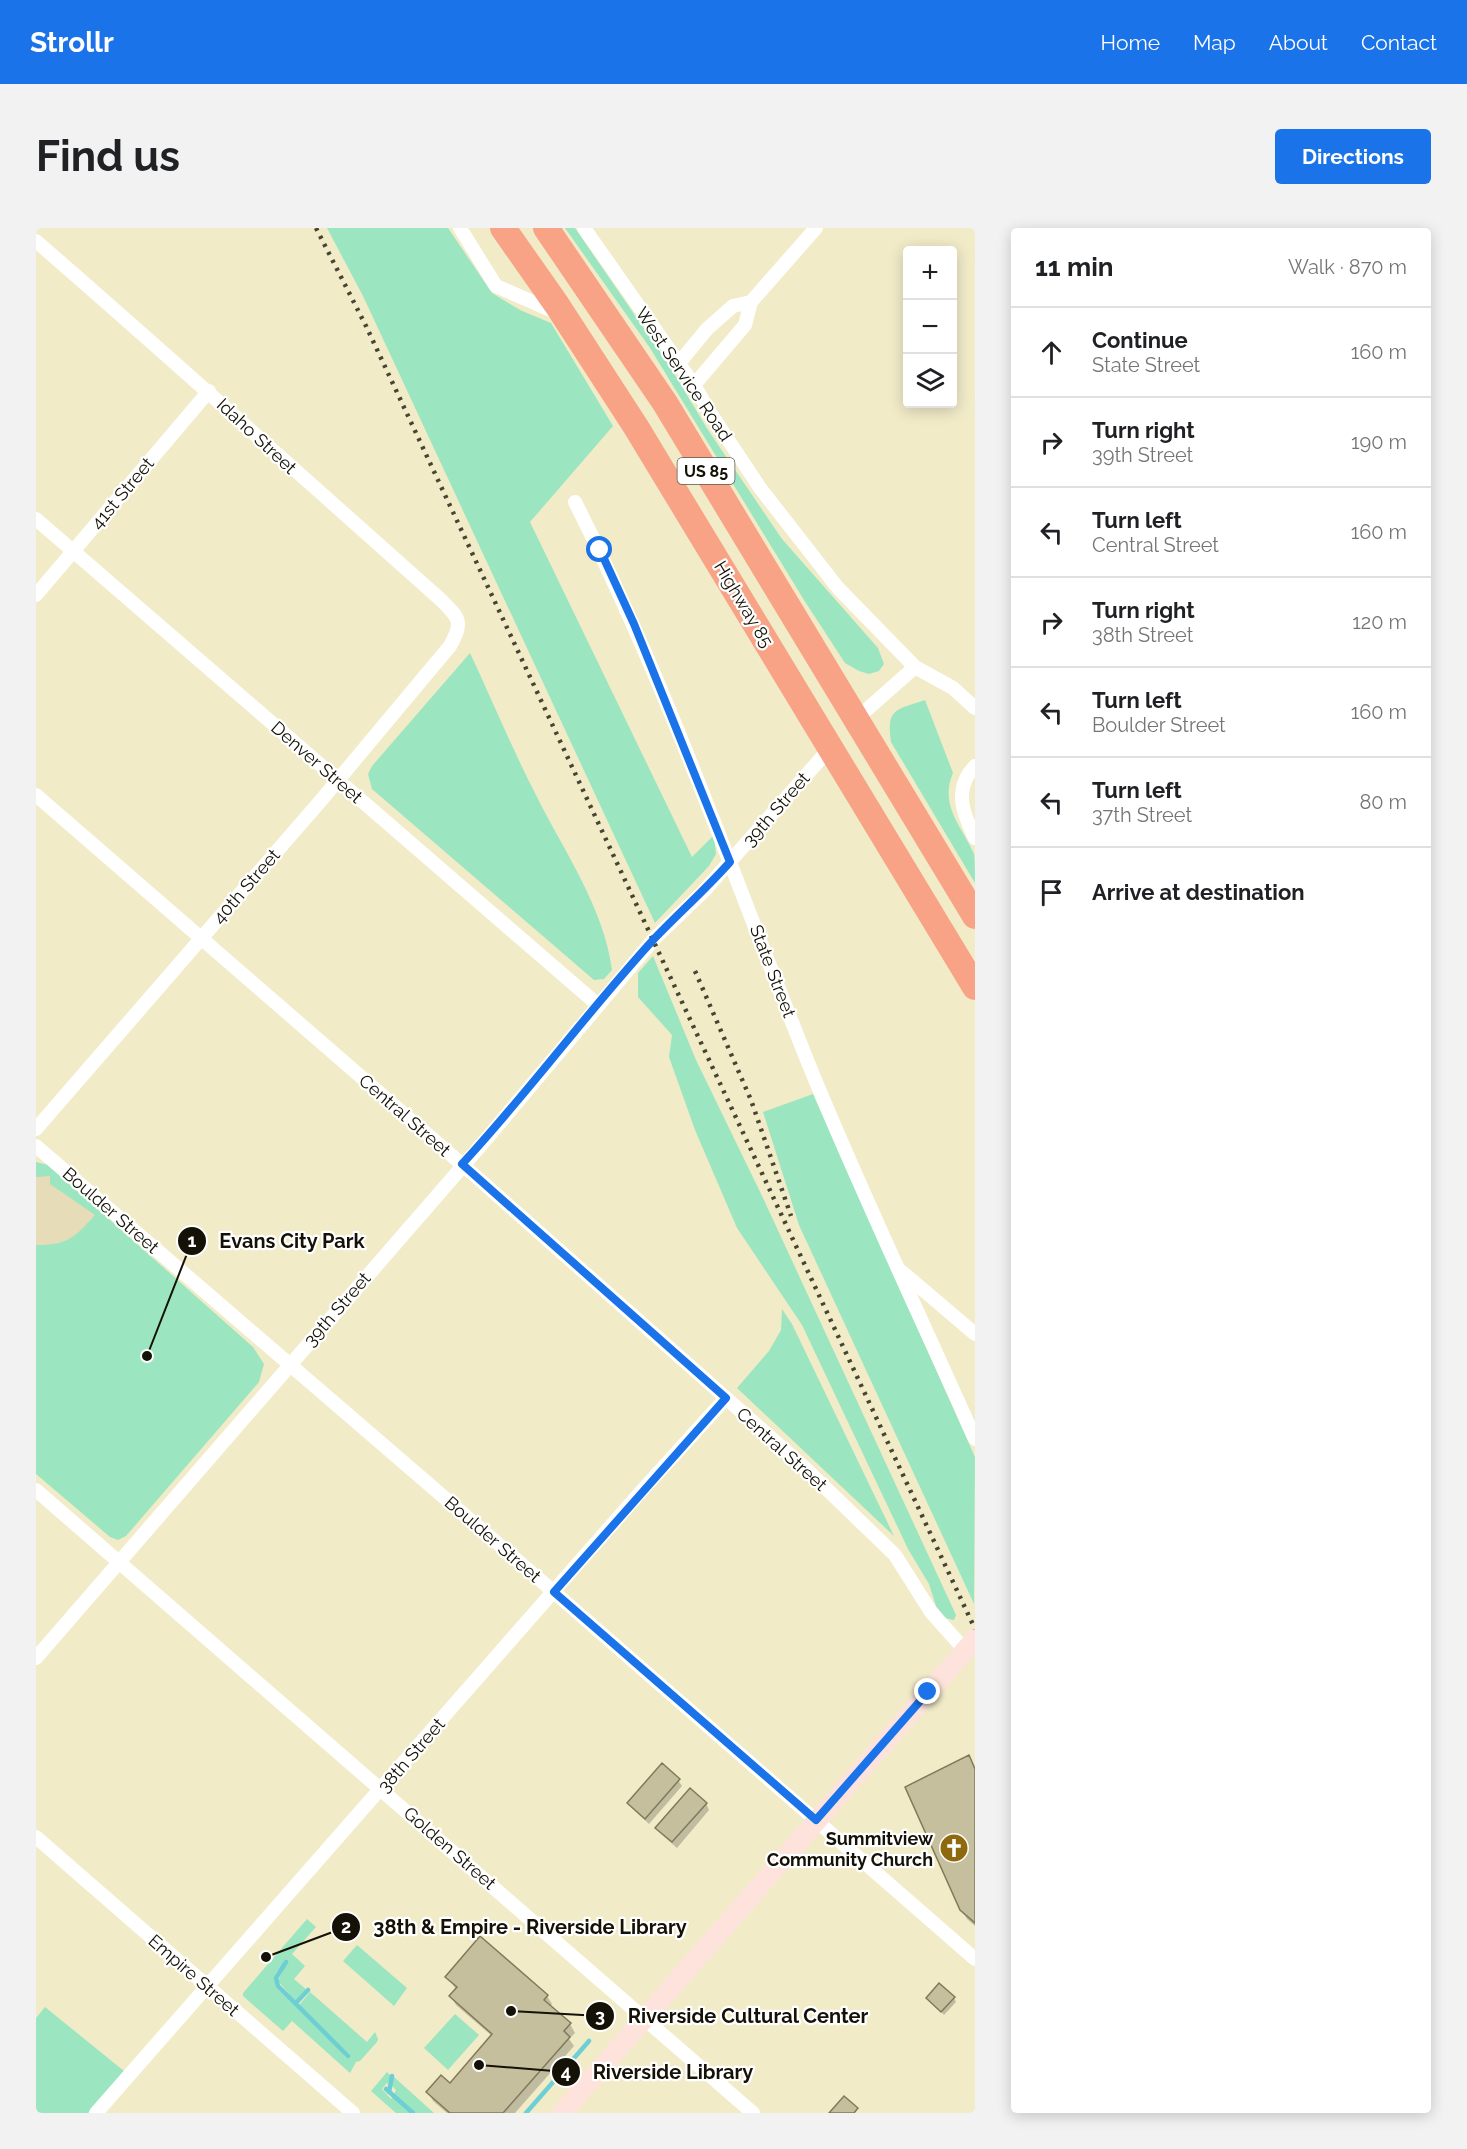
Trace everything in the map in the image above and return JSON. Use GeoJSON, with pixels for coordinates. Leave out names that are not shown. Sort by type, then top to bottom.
{"type":"FeatureCollection","features":[{"type":"Feature","properties":{"kind":"highway","name":"Highway 85"},"geometry":{"type":"LineString","coordinates":[[503,228],[636,427],[975,987]]}},
{"type":"Feature","properties":{"kind":"highway","name":"Highway 85"},"geometry":{"type":"LineString","coordinates":[[546,228],[665,403],[975,916]]}},
{"type":"Feature","properties":{"kind":"main road"},"geometry":{"type":"LineString","coordinates":[[562,2113],[970,1644]]}},
{"type":"Feature","properties":{"kind":"street"},"geometry":{"type":"LineString","coordinates":[[459,228],[496,286],[563,315]]}},
{"type":"Feature","properties":{"kind":"street","name":"West Service Road"},"geometry":{"type":"LineString","coordinates":[[584,228],[694,385],[759,488],[838,588],[915,667],[953,688],[975,708]]}},
{"type":"Feature","properties":{"kind":"street"},"geometry":{"type":"LineString","coordinates":[[694,385],[741,332],[745,325],[750,302],[816,228]]}},
{"type":"Feature","properties":{"kind":"street","name":"Idaho Street"},"geometry":{"type":"LineString","coordinates":[[36,241],[209,391],[457,616],[459,624],[453,640]]}},
{"type":"Feature","properties":{"kind":"street"},"geometry":{"type":"LineString","coordinates":[[679,363],[707,329],[733,306],[750,302]]}},
{"type":"Feature","properties":{"kind":"street","name":"41st Street"},"geometry":{"type":"LineString","coordinates":[[36,595],[209,391]]}},
{"type":"Feature","properties":{"kind":"street","name":"State Street"},"geometry":{"type":"LineString","coordinates":[[575,502],[634,624],[808,1061],[896,1268],[975,1439]]}},
{"type":"Feature","properties":{"kind":"street","name":"Denver Street"},"geometry":{"type":"LineString","coordinates":[[36,519],[598,1005]]}},
{"type":"Feature","properties":{"kind":"street","name":"40th Street"},"geometry":{"type":"LineString","coordinates":[[36,1129],[337,780],[453,640]]}},
{"type":"Feature","properties":{"kind":"street"},"geometry":{"type":"LineString","coordinates":[[855,720],[915,667]]}},
{"type":"Feature","properties":{"kind":"street","name":"39th Street"},"geometry":{"type":"LineString","coordinates":[[36,1658],[495,1128],[654,939],[704,891],[831,747]]}},
{"type":"Feature","properties":{"kind":"street"},"geometry":{"type":"LineString","coordinates":[[975,766],[970,771],[960,797],[966,821],[975,838]]}},
{"type":"Feature","properties":{"kind":"street","name":"Central Street"},"geometry":{"type":"LineString","coordinates":[[36,795],[462,1164],[805,1468],[895,1555],[931,1612],[970,1644]]}},
{"type":"Feature","properties":{"kind":"street","name":"Boulder Street"},"geometry":{"type":"LineString","coordinates":[[36,1146],[554,1592],[975,1959]]}},
{"type":"Feature","properties":{"kind":"street"},"geometry":{"type":"LineString","coordinates":[[896,1268],[975,1334]]}},
{"type":"Feature","properties":{"kind":"street","name":"38th Street"},"geometry":{"type":"LineString","coordinates":[[96,2113],[726,1398]]}},
{"type":"Feature","properties":{"kind":"street","name":"Golden Street"},"geometry":{"type":"LineString","coordinates":[[36,1490],[753,2113]]}},
{"type":"Feature","properties":{"kind":"street","name":"Empire Street"},"geometry":{"type":"LineString","coordinates":[[36,1838],[353,2113]]}},
{"type":"Feature","properties":{"kind":"green space"},"geometry":{"type":"Polygon","coordinates":[[[327,228],[448,228],[492,293],[520,310],[551,323],[613,426],[530,522],[692,857],[714,835],[716,854],[709,866],[655,923],[363,296],[327,228]]]}},
{"type":"Feature","properties":{"kind":"green space"},"geometry":{"type":"Polygon","coordinates":[[[565,228],[575,228],[669,365],[708,430],[782,539],[878,648],[884,664],[879,671],[869,674],[845,663],[650,348],[565,228]]]}},
{"type":"Feature","properties":{"kind":"green space"},"geometry":{"type":"Polygon","coordinates":[[[470,653],[529,781],[592,903],[608,947],[612,970],[604,979],[594,980],[372,789],[368,774],[372,766],[470,653]]]}},
{"type":"Feature","properties":{"kind":"green space"},"geometry":{"type":"Polygon","coordinates":[[[925,700],[953,773],[949,785],[950,806],[974,854],[975,883],[891,742],[890,722],[895,712],[925,700]]]}},
{"type":"Feature","properties":{"kind":"green space"},"geometry":{"type":"Polygon","coordinates":[[[653,956],[696,1060],[763,1198],[956,1615],[954,1620],[945,1618],[936,1606],[929,1584],[908,1549],[802,1325],[737,1228],[695,1130],[669,1057],[672,1035],[638,997],[638,973],[653,956]]]}},
{"type":"Feature","properties":{"kind":"green space"},"geometry":{"type":"Polygon","coordinates":[[[813,1094],[975,1457],[974,1604],[799,1225],[763,1112],[813,1094]]]}},
{"type":"Feature","properties":{"kind":"green space"},"geometry":{"type":"Polygon","coordinates":[[[36,1162],[48,1165],[253,1347],[264,1364],[259,1382],[126,1536],[118,1540],[110,1537],[36,1474],[36,1162]]]}},
{"type":"Feature","properties":{"kind":"green space"},"geometry":{"type":"Polygon","coordinates":[[[782,1309],[792,1324],[894,1536],[737,1388],[769,1351],[781,1330],[782,1309]]]}},
{"type":"Feature","properties":{"kind":"green space"},"geometry":{"type":"Polygon","coordinates":[[[307,1919],[316,1927],[292,1954],[305,1966],[294,1979],[307,1990],[296,2002],[278,1981],[287,1960],[276,1973],[275,1982],[346,2057],[349,2057],[349,2054],[299,2005],[310,1992],[367,2042],[375,2032],[377,2042],[360,2061],[356,2062],[350,2073],[292,2021],[283,2031],[243,1996],[243,1993],[307,1919]]]}},
{"type":"Feature","properties":{"kind":"green space"},"geometry":{"type":"Polygon","coordinates":[[[357,1945],[407,1988],[394,2006],[343,1961],[357,1945]]]}},
{"type":"Feature","properties":{"kind":"green space"},"geometry":{"type":"Polygon","coordinates":[[[45,2007],[124,2071],[88,2113],[36,2113],[36,2018],[45,2007]]]}},
{"type":"Feature","properties":{"kind":"green space"},"geometry":{"type":"Polygon","coordinates":[[[455,2014],[479,2035],[448,2070],[424,2048],[455,2014]]]}},
{"type":"Feature","properties":{"kind":"green space"},"geometry":{"type":"Polygon","coordinates":[[[387,2072],[391,2076],[388,2084],[382,2089],[391,2099],[393,2096],[411,2113],[396,2113],[371,2091],[387,2072]]]}},
{"type":"Feature","properties":{"kind":"green space"},"geometry":{"type":"Polygon","coordinates":[[[394,2077],[434,2113],[415,2113],[394,2094],[396,2090],[391,2085],[394,2077]]]}},
{"type":"Feature","properties":{"kind":"sand"},"geometry":{"type":"Polygon","coordinates":[[[50,1176],[50,1184],[95,1215],[70,1238],[48,1245],[36,1245],[36,1177],[50,1176]]]}},
{"type":"Feature","properties":{"kind":"building","name":"Summitview Community Church"},"geometry":{"type":"Polygon","coordinates":[[[969,1755],[975,1769],[975,1923],[960,1910],[905,1787],[969,1755]]]}},
{"type":"Feature","properties":{"kind":"building"},"geometry":{"type":"Polygon","coordinates":[[[662,1763],[680,1779],[645,1819],[627,1803],[662,1763]]]}},
{"type":"Feature","properties":{"kind":"building"},"geometry":{"type":"Polygon","coordinates":[[[690,1788],[707,1803],[672,1842],[655,1828],[690,1788]]]}},
{"type":"Feature","properties":{"kind":"building"},"geometry":{"type":"Polygon","coordinates":[[[480,1936],[548,1995],[544,2000],[571,2023],[564,2031],[570,2037],[503,2113],[450,2113],[426,2092],[441,2075],[450,2083],[492,2034],[449,1996],[457,1987],[445,1977],[480,1936]]]}},
{"type":"Feature","properties":{"kind":"building"},"geometry":{"type":"Polygon","coordinates":[[[939,1983],[955,1997],[941,2012],[926,1998],[939,1983]]]}},
{"type":"Feature","properties":{"kind":"building"},"geometry":{"type":"Polygon","coordinates":[[[844,2096],[858,2108],[854,2113],[829,2113],[844,2096]]]}},
{"type":"Feature","properties":{"kind":"waterway"},"geometry":{"type":"LineString","coordinates":[[286,1962],[276,1978],[278,1986],[348,2056]]}},
{"type":"Feature","properties":{"kind":"waterway"},"geometry":{"type":"LineString","coordinates":[[296,2003],[308,1990]]}},
{"type":"Feature","properties":{"kind":"waterway"},"geometry":{"type":"LineString","coordinates":[[526,2113],[589,2041]]}},
{"type":"Feature","properties":{"kind":"waterway"},"geometry":{"type":"LineString","coordinates":[[389,2092],[392,2076]]}},
{"type":"Feature","properties":{"kind":"waterway"},"geometry":{"type":"LineString","coordinates":[[386,2089],[413,2113]]}},
{"type":"Feature","properties":{"kind":"railway"},"geometry":{"type":"LineString","coordinates":[[316,228],[366,326],[975,1629]]}},
{"type":"Feature","properties":{"kind":"railway"},"geometry":{"type":"LineString","coordinates":[[695,971],[751,1100],[791,1216]]}},
{"type":"Feature","properties":{"kind":"place","name":"Evans City Park"},"geometry":{"type":"Point","coordinates":[147,1356]}},
{"type":"Feature","properties":{"kind":"place","name":"Summitview Community Church"},"geometry":{"type":"Point","coordinates":[954,1848]}},
{"type":"Feature","properties":{"kind":"place","name":"38th & Empire - Riverside Library"},"geometry":{"type":"Point","coordinates":[266,1957]}},
{"type":"Feature","properties":{"kind":"place","name":"Riverside Cultural Center"},"geometry":{"type":"Point","coordinates":[511,2011]}},
{"type":"Feature","properties":{"kind":"place","name":"Riverside Library"},"geometry":{"type":"Point","coordinates":[479,2065]}},
{"type":"Feature","properties":{"kind":"route"},"geometry":{"type":"LineString","coordinates":[[600,550],[678,729],[730,862],[704,891],[654,939],[488,1137],[462,1164],[726,1398],[554,1592],[816,1820],[928,1692]]}}]}
